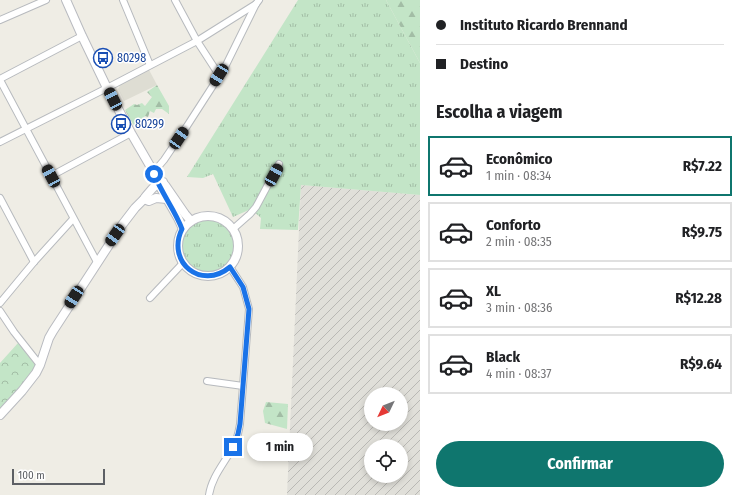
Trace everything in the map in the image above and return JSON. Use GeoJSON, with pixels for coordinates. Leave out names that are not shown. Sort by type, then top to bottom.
{"type":"FeatureCollection","features":[{"type":"Feature","properties":{"kind":"main road"},"geometry":{"type":"LineString","coordinates":[[66,0],[107,88],[153,171],[157,173],[167,199],[178,218],[182,229]]}},
{"type":"Feature","properties":{"kind":"main road"},"geometry":{"type":"LineString","coordinates":[[0,416],[31,380],[40,365],[49,338],[124,222],[146,196],[160,183]]}},
{"type":"Feature","properties":{"kind":"main road"},"geometry":{"type":"LineString","coordinates":[[160,183],[191,221]]}},
{"type":"Feature","properties":{"kind":"main road"},"geometry":{"type":"LineString","coordinates":[[144,199],[167,199]]}},
{"type":"Feature","properties":{"kind":"main road"},"geometry":{"type":"LineString","coordinates":[[202,216],[213,216],[224,220],[233,229],[238,240],[238,252],[230,267],[220,274],[208,276],[197,274],[187,268],[183,263],[178,252],[178,240],[182,229],[191,221],[202,216]]}},
{"type":"Feature","properties":{"kind":"street"},"geometry":{"type":"LineString","coordinates":[[0,20],[46,0]]}},
{"type":"Feature","properties":{"kind":"street"},"geometry":{"type":"LineString","coordinates":[[123,0],[150,65]]}},
{"type":"Feature","properties":{"kind":"street"},"geometry":{"type":"LineString","coordinates":[[176,0],[196,41],[219,75]]}},
{"type":"Feature","properties":{"kind":"street"},"geometry":{"type":"LineString","coordinates":[[0,142],[196,41],[258,2]]}},
{"type":"Feature","properties":{"kind":"street"},"geometry":{"type":"LineString","coordinates":[[153,171],[164,160],[224,67],[258,2]]}},
{"type":"Feature","properties":{"kind":"street"},"geometry":{"type":"LineString","coordinates":[[82,36],[0,79],[25,129],[97,262]]}},
{"type":"Feature","properties":{"kind":"street"},"geometry":{"type":"LineString","coordinates":[[51,176],[131,133]]}},
{"type":"Feature","properties":{"kind":"street"},"geometry":{"type":"LineString","coordinates":[[233,229],[256,207],[280,164]]}},
{"type":"Feature","properties":{"kind":"street"},"geometry":{"type":"LineString","coordinates":[[0,198],[34,262]]}},
{"type":"Feature","properties":{"kind":"street"},"geometry":{"type":"LineString","coordinates":[[0,303],[34,262],[74,219]]}},
{"type":"Feature","properties":{"kind":"street"},"geometry":{"type":"LineString","coordinates":[[150,298],[183,263]]}},
{"type":"Feature","properties":{"kind":"street"},"geometry":{"type":"LineString","coordinates":[[209,495],[216,474],[236,441],[240,424],[249,309],[243,287],[230,267]]}},
{"type":"Feature","properties":{"kind":"street"},"geometry":{"type":"LineString","coordinates":[[0,311],[14,332],[40,365]]}},
{"type":"Feature","properties":{"kind":"street"},"geometry":{"type":"LineString","coordinates":[[208,381],[243,386]]}},
{"type":"Feature","properties":{"kind":"shaded area"},"geometry":{"type":"Polygon","coordinates":[[[148,68],[157,85],[124,101],[118,89],[122,82],[148,68]]]}},
{"type":"Feature","properties":{"kind":"shaded area"},"geometry":{"type":"Polygon","coordinates":[[[301,185],[420,195],[420,495],[287,495],[301,185]]]}},
{"type":"Feature","properties":{"kind":"green space"},"geometry":{"type":"Polygon","coordinates":[[[298,0],[386,0],[420,63],[420,195],[301,185],[298,230],[260,229],[261,218],[251,209],[233,217],[213,174],[203,178],[187,177],[298,0]]]}},
{"type":"Feature","properties":{"kind":"green space"},"geometry":{"type":"Polygon","coordinates":[[[386,0],[420,0],[420,63],[386,0]]]}},
{"type":"Feature","properties":{"kind":"green space"},"geometry":{"type":"Polygon","coordinates":[[[157,85],[169,106],[169,114],[162,109],[156,109],[154,113],[150,111],[148,117],[145,116],[135,126],[125,110],[134,104],[137,105],[142,103],[145,106],[152,97],[147,92],[157,85]]]}},
{"type":"Feature","properties":{"kind":"green space"},"geometry":{"type":"Polygon","coordinates":[[[203,220],[213,220],[222,224],[230,232],[234,241],[234,251],[230,260],[222,268],[213,272],[203,272],[194,268],[186,260],[182,251],[182,241],[186,232],[194,224],[203,220]]]}},
{"type":"Feature","properties":{"kind":"green space"},"geometry":{"type":"Polygon","coordinates":[[[18,343],[37,367],[0,412],[0,363],[18,343]]]}},
{"type":"Feature","properties":{"kind":"green space"},"geometry":{"type":"Polygon","coordinates":[[[266,402],[288,404],[287,429],[265,423],[263,411],[266,402]]]}},
{"type":"Feature","properties":{"kind":"place","name":"80298"},"geometry":{"type":"Point","coordinates":[103,58]}},
{"type":"Feature","properties":{"kind":"place","name":"80299"},"geometry":{"type":"Point","coordinates":[121,124]}},
{"type":"Feature","properties":{"kind":"route"},"geometry":{"type":"LineString","coordinates":[[154,174],[158,184],[178,218],[182,229],[178,240],[178,252],[183,263],[187,268],[203,276],[214,276],[230,267],[243,287],[246,296],[249,309],[240,424],[233,447]]}}]}
